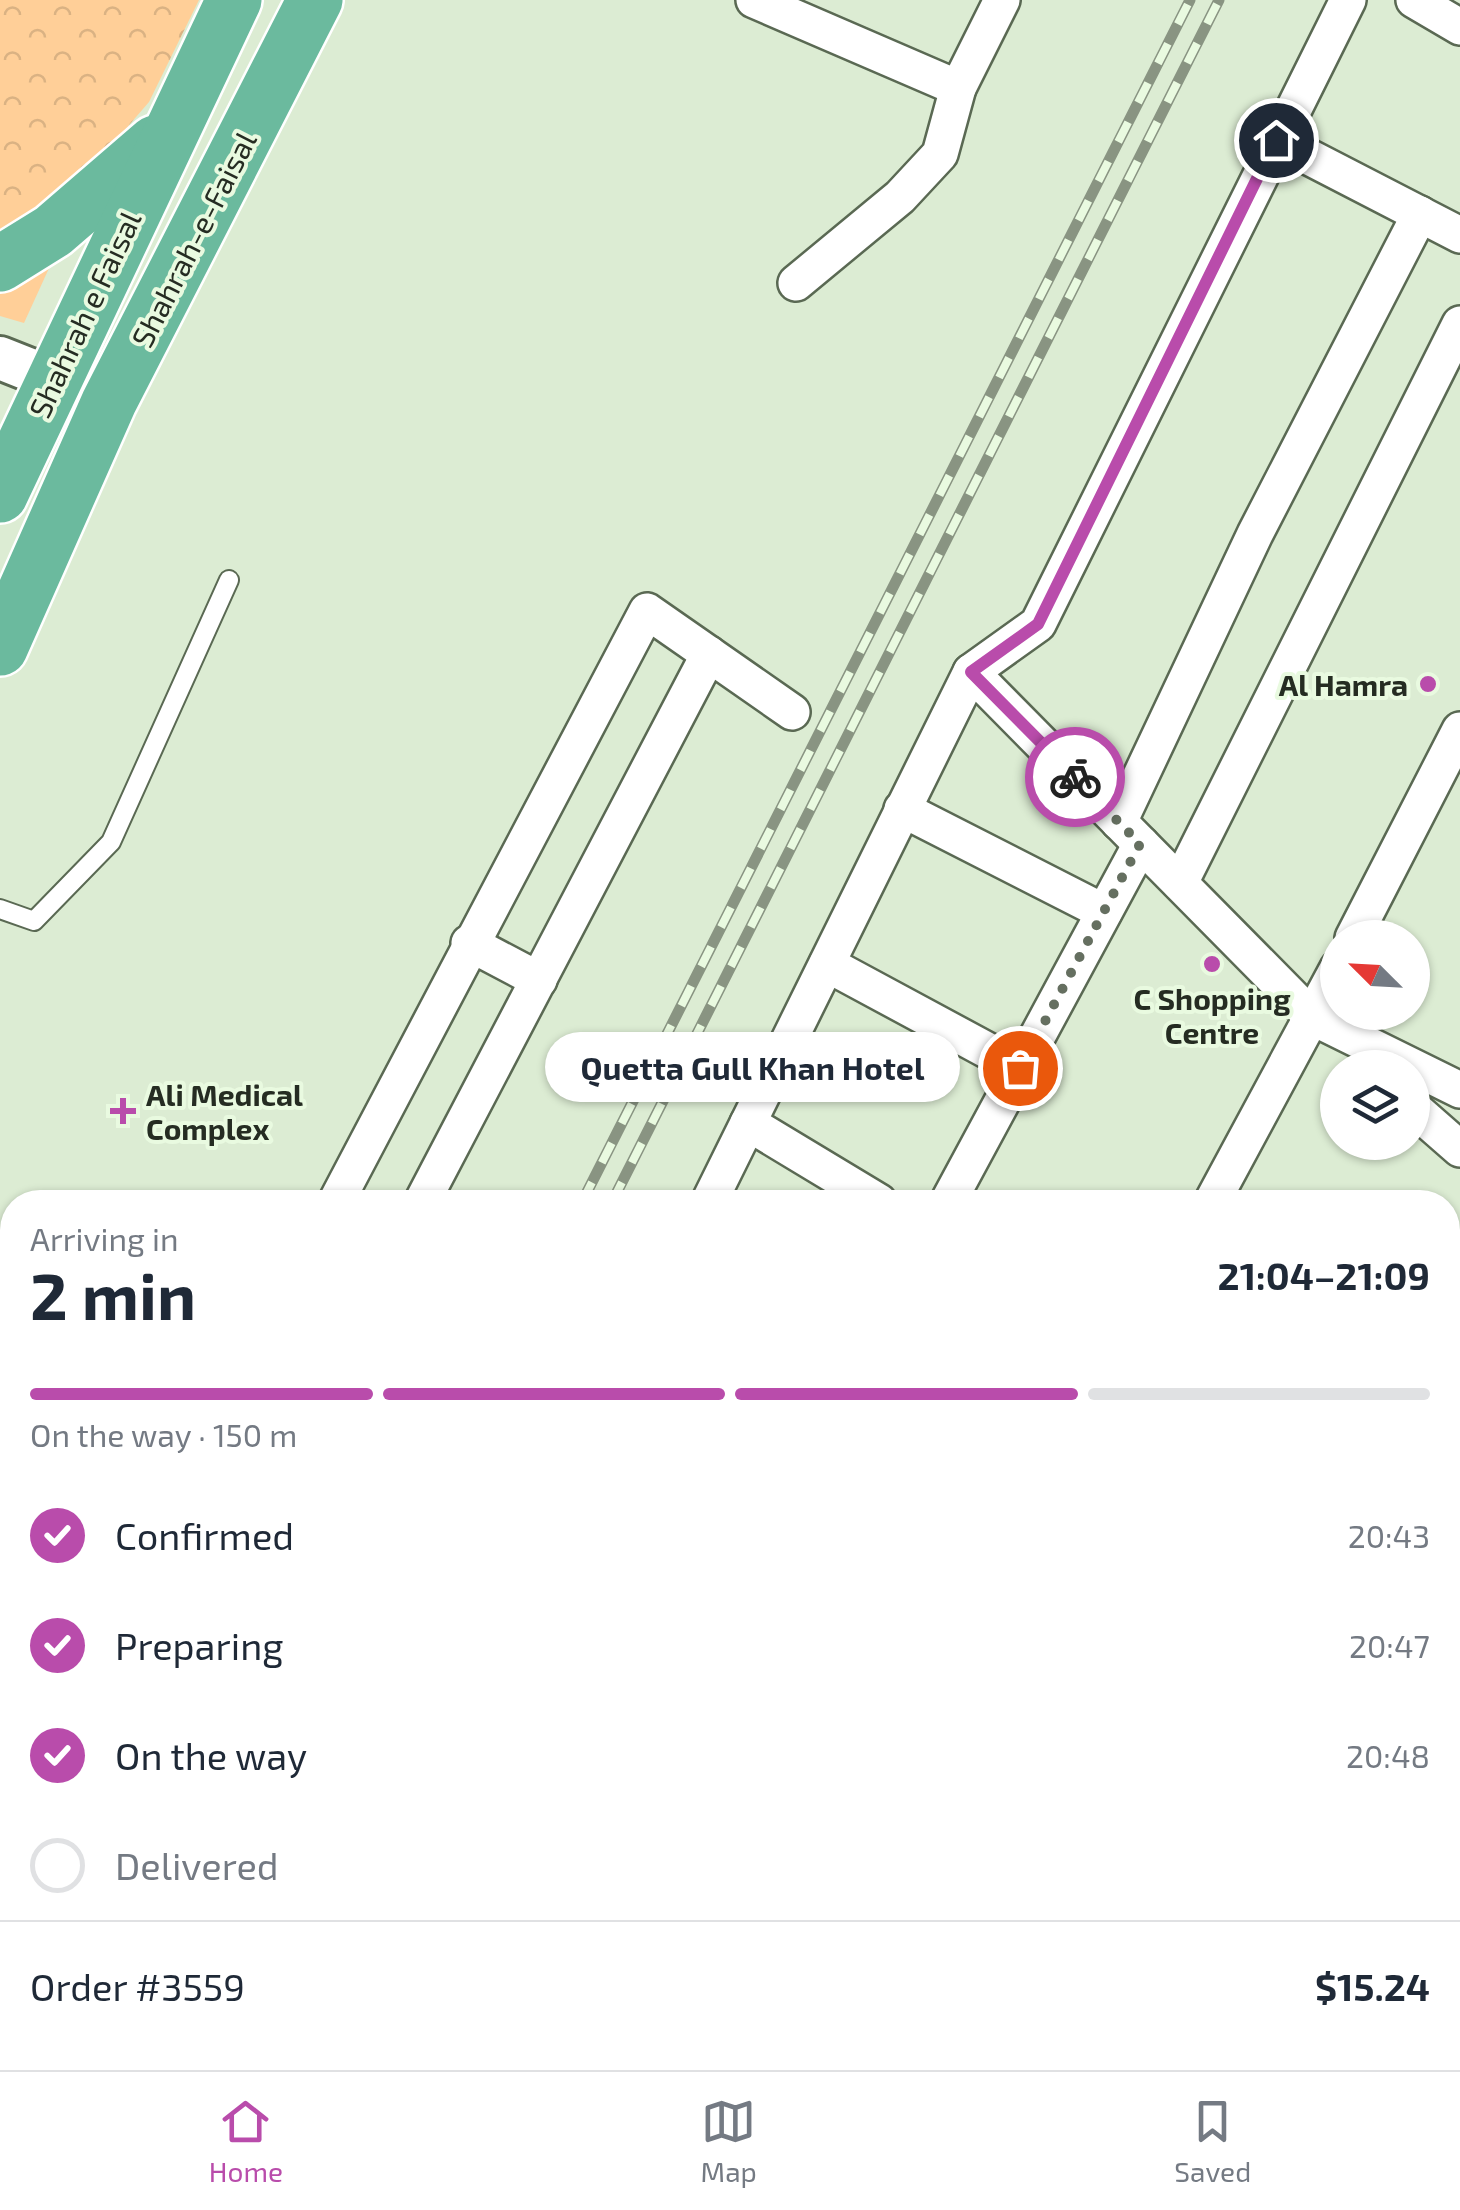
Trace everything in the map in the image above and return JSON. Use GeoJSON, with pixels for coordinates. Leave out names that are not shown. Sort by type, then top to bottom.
{"type":"FeatureCollection","features":[{"type":"Feature","properties":{"kind":"highway"},"geometry":{"type":"LineString","coordinates":[[0,264],[53,231],[167,133],[234,0]]}},
{"type":"Feature","properties":{"kind":"highway","name":"Shahrah-e-Faisal"},"geometry":{"type":"LineString","coordinates":[[0,648],[74,479],[315,0]]}},
{"type":"Feature","properties":{"kind":"highway","name":"Shahrah e Faisal"},"geometry":{"type":"LineString","coordinates":[[6,465],[53,379],[167,133]]}},
{"type":"Feature","properties":{"kind":"street"},"geometry":{"type":"LineString","coordinates":[[754,0],[958,88]]}},
{"type":"Feature","properties":{"kind":"street"},"geometry":{"type":"LineString","coordinates":[[796,283],[900,196],[940,154],[958,88],[1002,0]]}},
{"type":"Feature","properties":{"kind":"street"},"geometry":{"type":"LineString","coordinates":[[715,1190],[971,672],[1038,624],[1348,0]]}},
{"type":"Feature","properties":{"kind":"street"},"geometry":{"type":"LineString","coordinates":[[1414,0],[1460,27]]}},
{"type":"Feature","properties":{"kind":"street"},"geometry":{"type":"LineString","coordinates":[[1276,140],[1460,235]]}},
{"type":"Feature","properties":{"kind":"street"},"geometry":{"type":"LineString","coordinates":[[954,1190],[1104,912],[1130,833],[1255,534],[1420,214]]}},
{"type":"Feature","properties":{"kind":"street"},"geometry":{"type":"LineString","coordinates":[[1180,883],[1460,324]]}},
{"type":"Feature","properties":{"kind":"street"},"geometry":{"type":"LineString","coordinates":[[0,358],[53,379]]}},
{"type":"Feature","properties":{"kind":"street"},"geometry":{"type":"LineString","coordinates":[[342,1190],[647,611],[792,712]]}},
{"type":"Feature","properties":{"kind":"street"},"geometry":{"type":"LineString","coordinates":[[428,1190],[709,654]]}},
{"type":"Feature","properties":{"kind":"street"},"geometry":{"type":"LineString","coordinates":[[971,672],[1348,1050]]}},
{"type":"Feature","properties":{"kind":"street"},"geometry":{"type":"LineString","coordinates":[[1362,920],[1460,730]]}},
{"type":"Feature","properties":{"kind":"street"},"geometry":{"type":"LineString","coordinates":[[902,809],[1104,912]]}},
{"type":"Feature","properties":{"kind":"street"},"geometry":{"type":"LineString","coordinates":[[469,943],[539,980]]}},
{"type":"Feature","properties":{"kind":"street"},"geometry":{"type":"LineString","coordinates":[[826,964],[1020,1068]]}},
{"type":"Feature","properties":{"kind":"street"},"geometry":{"type":"LineString","coordinates":[[1219,1190],[1320,1003]]}},
{"type":"Feature","properties":{"kind":"street"},"geometry":{"type":"LineString","coordinates":[[1312,1018],[1460,1090]]}},
{"type":"Feature","properties":{"kind":"street"},"geometry":{"type":"LineString","coordinates":[[748,1122],[859,1190]]}},
{"type":"Feature","properties":{"kind":"street"},"geometry":{"type":"LineString","coordinates":[[1430,1123],[1460,1149]]}},
{"type":"Feature","properties":{"kind":"lane"},"geometry":{"type":"LineString","coordinates":[[0,909],[34,921],[111,842],[230,580]]}},
{"type":"Feature","properties":{"kind":"green space"},"geometry":{"type":"Polygon","coordinates":[[[0,0],[199,0],[149,102],[86,175],[0,243],[0,0]]]}},
{"type":"Feature","properties":{"kind":"green space"},"geometry":{"type":"Polygon","coordinates":[[[50,266],[24,323],[0,316],[0,291],[50,266]]]}},
{"type":"Feature","properties":{"kind":"railway"},"geometry":{"type":"LineString","coordinates":[[588,1190],[1190,0]]}},
{"type":"Feature","properties":{"kind":"railway"},"geometry":{"type":"LineString","coordinates":[[618,1190],[1219,0]]}},
{"type":"Feature","properties":{"kind":"way so far"},"geometry":{"type":"LineString","coordinates":[[1020,1068],[1140,844],[1075,777]]}},
{"type":"Feature","properties":{"kind":"place","name":"Al Hamra"},"geometry":{"type":"Point","coordinates":[1428,684]}},
{"type":"Feature","properties":{"kind":"place","name":"C Shopping Centre"},"geometry":{"type":"Point","coordinates":[1212,964]}},
{"type":"Feature","properties":{"kind":"place","name":"Quetta Gull Khan Hotel"},"geometry":{"type":"Point","coordinates":[1020,1068]}},
{"type":"Feature","properties":{"kind":"place","name":"Ali Medical Complex"},"geometry":{"type":"Point","coordinates":[123,1111]}},
{"type":"Feature","properties":{"kind":"route"},"geometry":{"type":"LineString","coordinates":[[1075,777],[971,672],[1038,624],[1276,140]]}}]}
